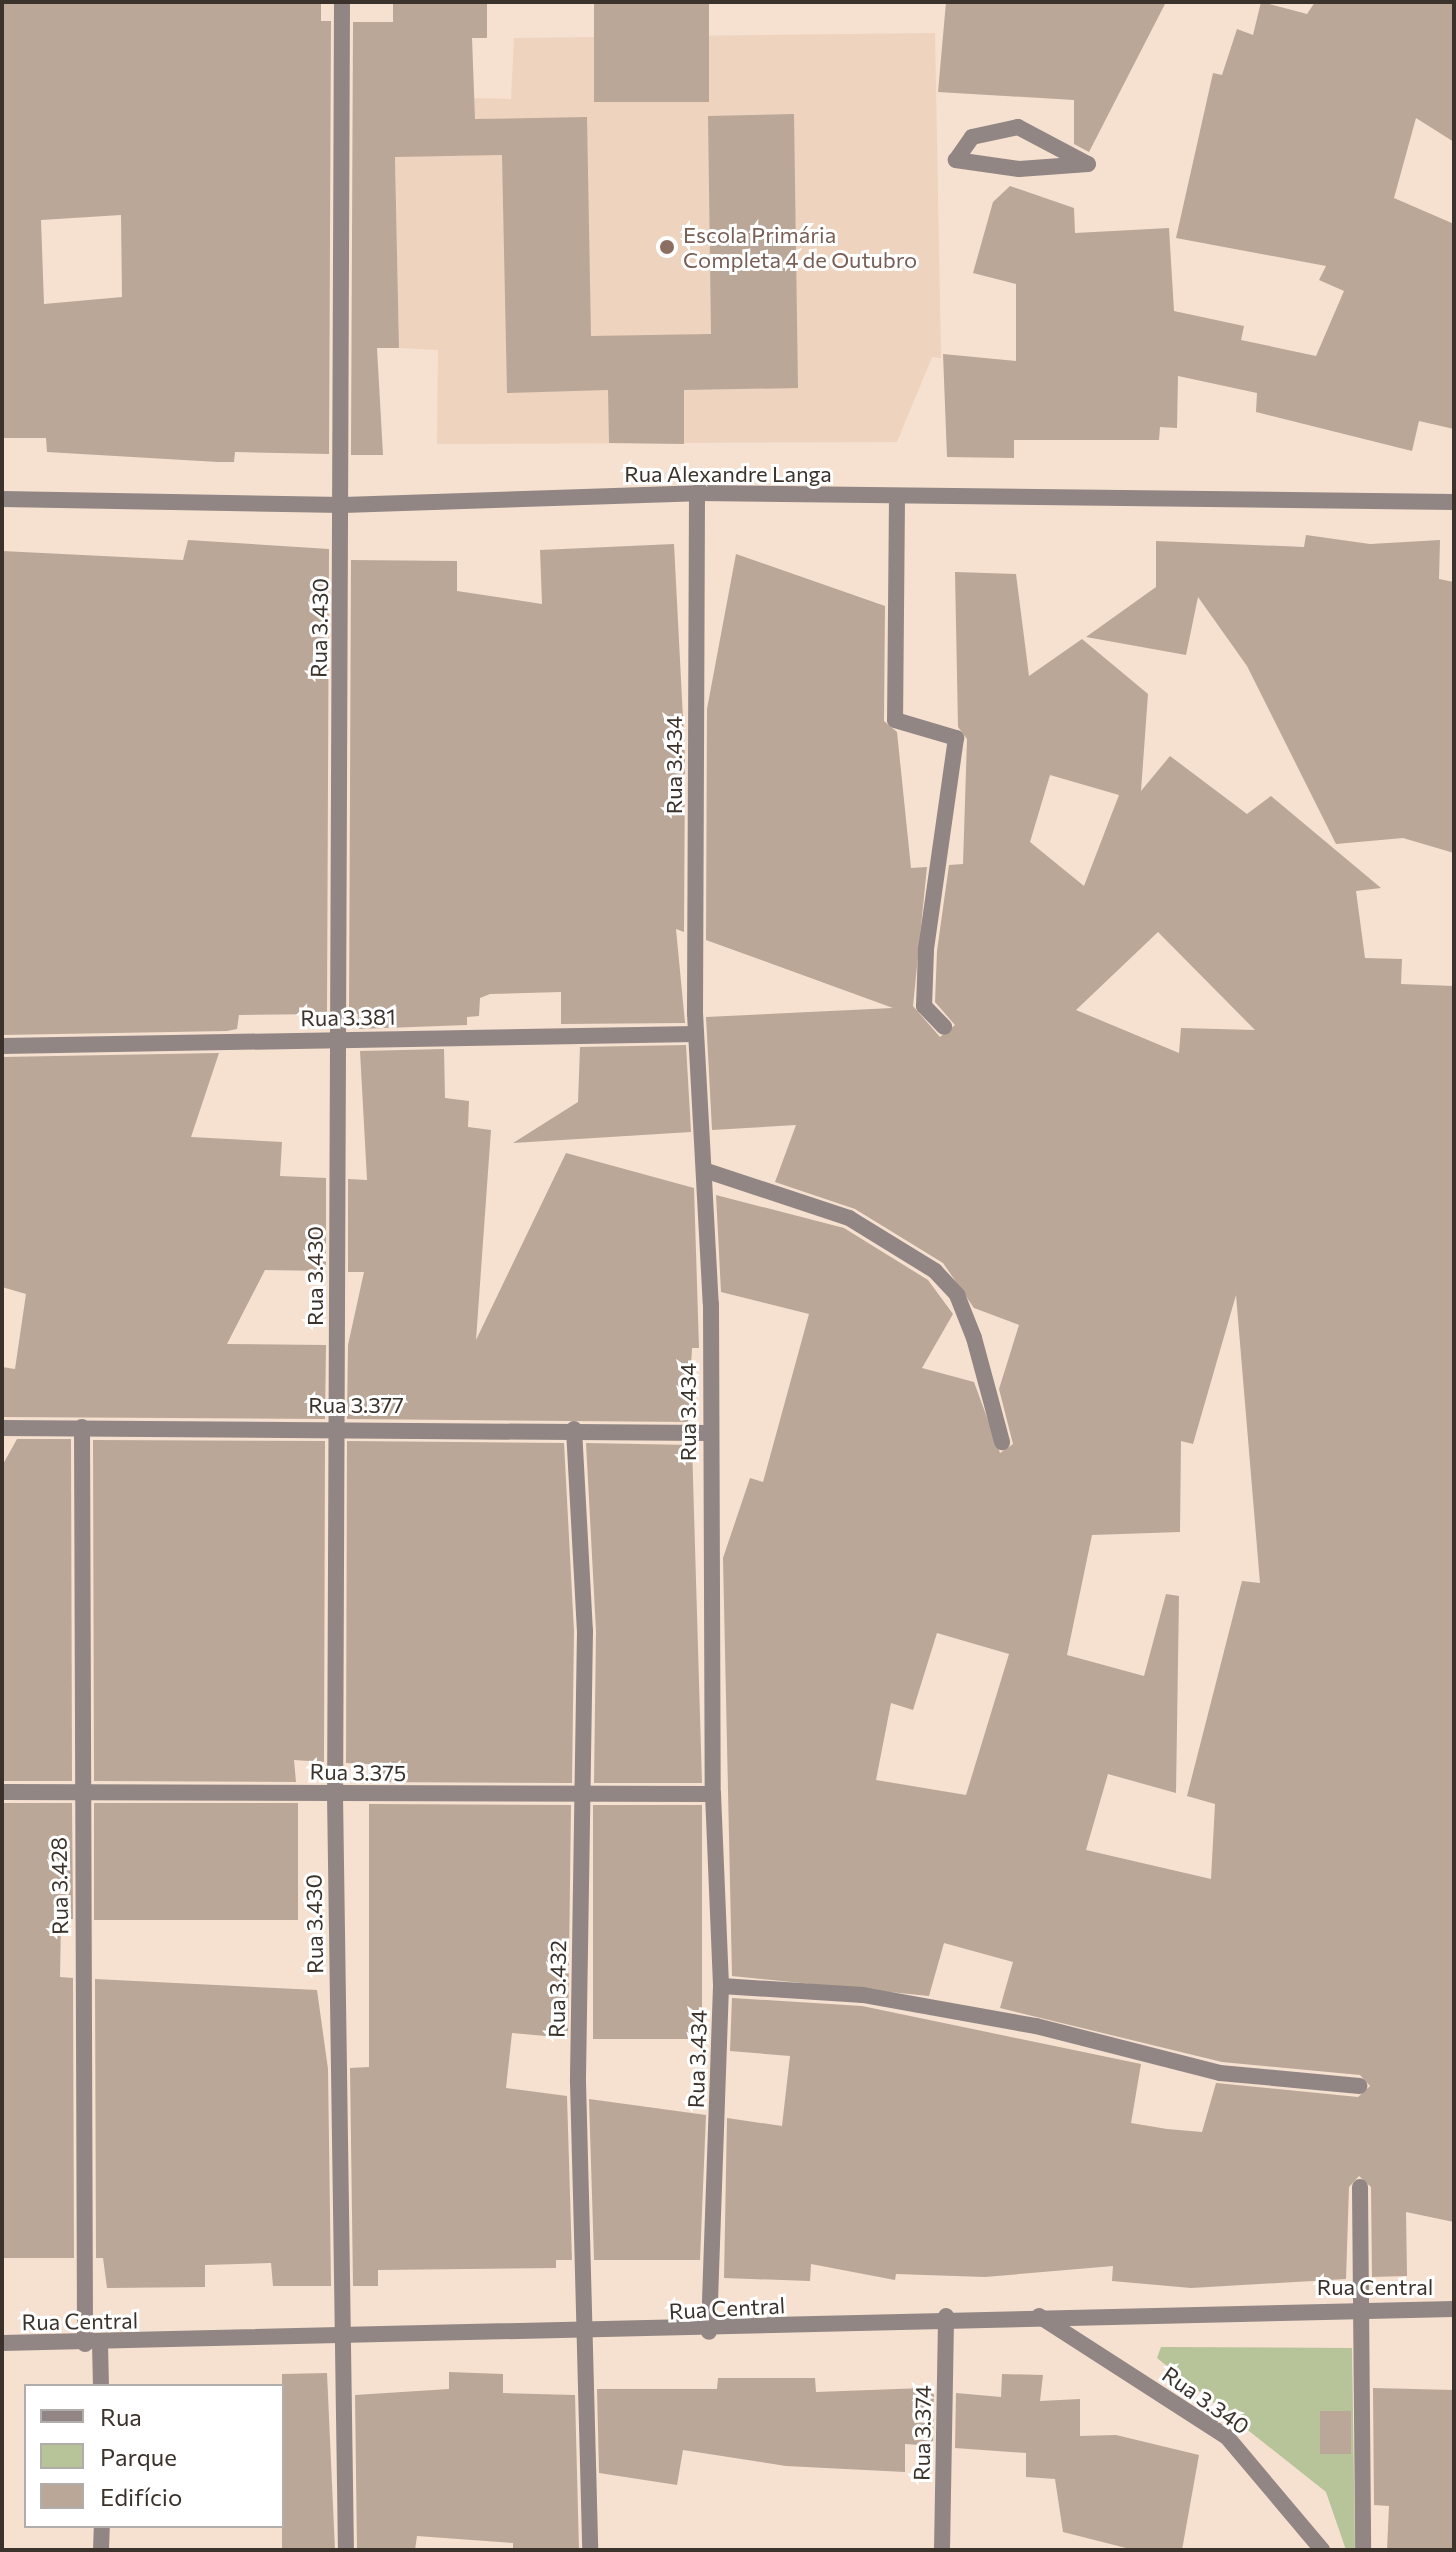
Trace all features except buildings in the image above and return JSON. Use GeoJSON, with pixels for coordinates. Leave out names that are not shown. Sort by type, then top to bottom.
{"type":"FeatureCollection","features":[{"type":"Feature","properties":{"kind":"street","name":"Rua 3.430"},"geometry":{"type":"LineString","coordinates":[[342,2],[343,505],[335,1038],[338,1426],[335,1794],[340,2335],[346,2550]]}},
{"type":"Feature","properties":{"kind":"street"},"geometry":{"type":"LineString","coordinates":[[1018,127],[1088,164],[1019,169],[956,160],[972,137],[1018,127]]}},
{"type":"Feature","properties":{"kind":"street","name":"Rua Alexandre Langa"},"geometry":{"type":"LineString","coordinates":[[2,499],[343,505],[697,493],[1454,502]]}},
{"type":"Feature","properties":{"kind":"street","name":"Rua 3.434"},"geometry":{"type":"LineString","coordinates":[[697,493],[696,1034],[707,1171],[713,1794],[721,1986],[709,2332]]}},
{"type":"Feature","properties":{"kind":"street"},"geometry":{"type":"LineString","coordinates":[[897,497],[895,720],[956,738],[926,950],[924,1006],[944,1027]]}},
{"type":"Feature","properties":{"kind":"street","name":"Rua 3.381"},"geometry":{"type":"LineString","coordinates":[[2,1046],[696,1034]]}},
{"type":"Feature","properties":{"kind":"street"},"geometry":{"type":"LineString","coordinates":[[707,1171],[849,1218],[935,1271],[957,1295],[974,1338],[1002,1442]]}},
{"type":"Feature","properties":{"kind":"street","name":"Rua 3.377"},"geometry":{"type":"LineString","coordinates":[[2,1428],[338,1426],[709,1433]]}},
{"type":"Feature","properties":{"kind":"street","name":"Rua 3.428"},"geometry":{"type":"LineString","coordinates":[[82,1427],[80,1792],[92,2343],[101,2384]]}},
{"type":"Feature","properties":{"kind":"street","name":"Rua 3.432"},"geometry":{"type":"LineString","coordinates":[[574,1429],[585,1631],[582,1797],[584,2335],[590,2550]]}},
{"type":"Feature","properties":{"kind":"street","name":"Rua 3.375"},"geometry":{"type":"LineString","coordinates":[[2,1792],[582,1797],[713,1794]]}},
{"type":"Feature","properties":{"kind":"street"},"geometry":{"type":"LineString","coordinates":[[721,1986],[863,1995],[1036,2026],[1220,2073],[1359,2086]]}},
{"type":"Feature","properties":{"kind":"street"},"geometry":{"type":"LineString","coordinates":[[1360,2187],[1365,2309],[1363,2550]]}},
{"type":"Feature","properties":{"kind":"street","name":"Rua Central"},"geometry":{"type":"LineString","coordinates":[[2,2343],[340,2335],[584,2335],[709,2332],[946,2316],[1454,2309]]}},
{"type":"Feature","properties":{"kind":"street","name":"Rua 3.374"},"geometry":{"type":"LineString","coordinates":[[942,2550],[946,2316]]}},
{"type":"Feature","properties":{"kind":"street","name":"Rua 3.340"},"geometry":{"type":"LineString","coordinates":[[1038,2316],[1227,2437],[1322,2550]]}},
{"type":"Feature","properties":{"kind":"street"},"geometry":{"type":"LineString","coordinates":[[101,2550],[102,2528]]}},
{"type":"Feature","properties":{"kind":"shaded area","name":"Escola Primária Completa 4 de Outubro"},"geometry":{"type":"Polygon","coordinates":[[[935,33],[941,358],[932,357],[897,442],[437,444],[438,350],[399,348],[394,96],[511,99],[514,38],[935,33]]]}},
{"type":"Feature","properties":{"kind":"green space"},"geometry":{"type":"Polygon","coordinates":[[[1161,2347],[1352,2348],[1355,2550],[1346,2550],[1326,2492],[1157,2358],[1161,2347]]]}},
{"type":"Feature","properties":{"kind":"place","name":"Escola Primária Completa 4 de Outubro"},"geometry":{"type":"Point","coordinates":[667,247]}}]}
